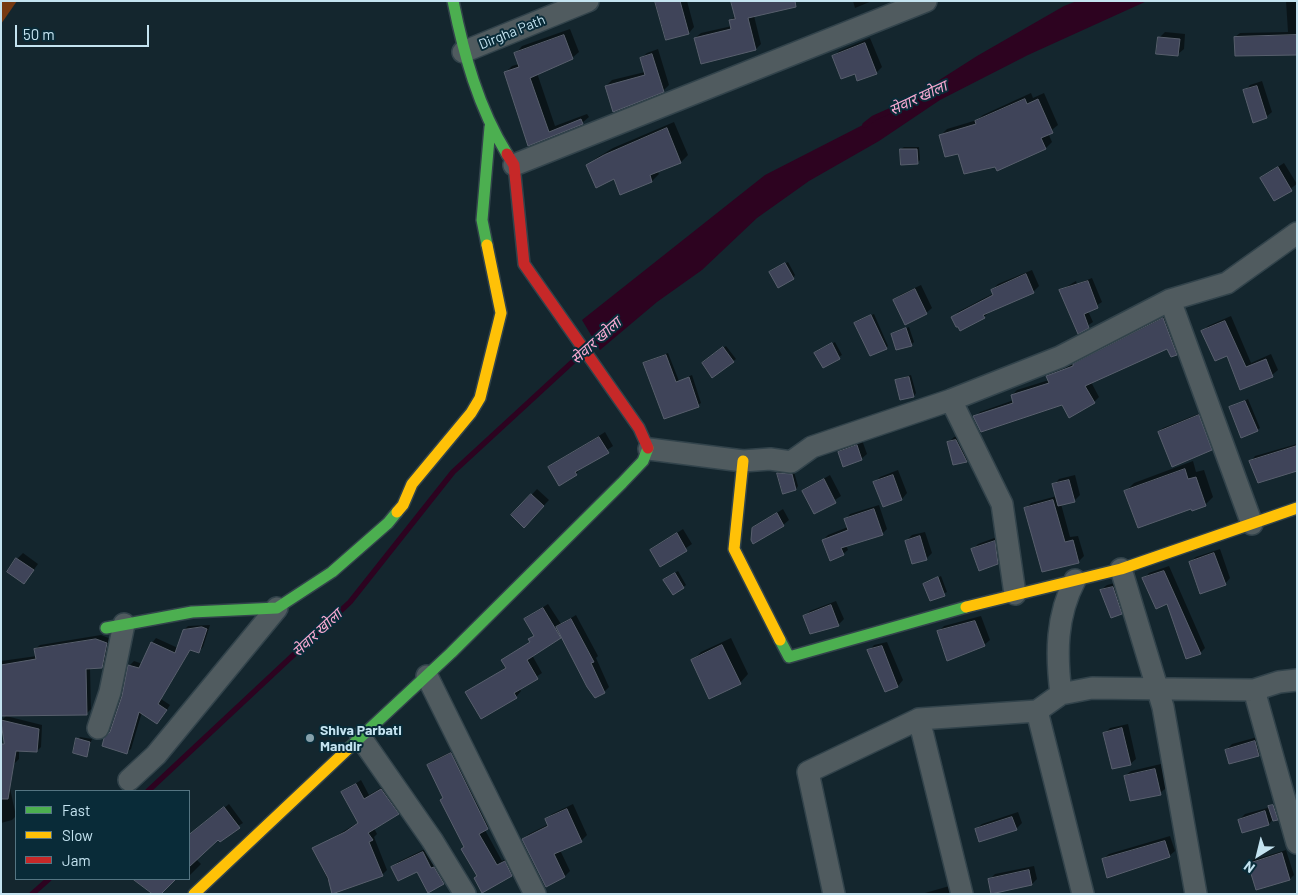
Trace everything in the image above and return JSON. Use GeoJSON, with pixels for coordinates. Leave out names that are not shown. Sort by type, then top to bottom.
{"type":"FeatureCollection","features":[{"type":"Feature","properties":{"kind":"street"},"geometry":{"type":"LineString","coordinates":[[194,894],[427,676],[622,483],[643,461],[648,448],[639,428],[618,402],[524,264],[514,165],[490,126],[464,52],[453,1]]}},
{"type":"Feature","properties":{"kind":"street","name":"Dirgha Path"},"geometry":{"type":"LineString","coordinates":[[464,52],[588,1]]}},
{"type":"Feature","properties":{"kind":"street"},"geometry":{"type":"LineString","coordinates":[[514,165],[926,1]]}},
{"type":"Feature","properties":{"kind":"street"},"geometry":{"type":"LineString","coordinates":[[129,780],[156,755],[277,608],[332,572],[388,523],[403,505],[412,484],[471,413],[480,398],[501,313],[482,220],[490,126]]}},
{"type":"Feature","properties":{"kind":"street"},"geometry":{"type":"LineString","coordinates":[[648,448],[743,461],[770,459],[791,462],[812,447],[951,400],[1060,357],[1170,300],[1227,283],[1297,233]]}},
{"type":"Feature","properties":{"kind":"street"},"geometry":{"type":"LineString","coordinates":[[1170,300],[1252,524]]}},
{"type":"Feature","properties":{"kind":"street"},"geometry":{"type":"LineString","coordinates":[[951,400],[1002,504],[1014,594]]}},
{"type":"Feature","properties":{"kind":"street"},"geometry":{"type":"LineString","coordinates":[[743,461],[734,549],[789,657],[1014,594],[1121,569],[1297,508]]}},
{"type":"Feature","properties":{"kind":"street"},"geometry":{"type":"LineString","coordinates":[[1121,569],[1163,707],[1196,894]]}},
{"type":"Feature","properties":{"kind":"street"},"geometry":{"type":"LineString","coordinates":[[1061,694],[1057,664],[1060,625],[1065,599],[1075,580]]}},
{"type":"Feature","properties":{"kind":"street"},"geometry":{"type":"LineString","coordinates":[[98,728],[110,692],[115,626],[192,612],[277,608]]}},
{"type":"Feature","properties":{"kind":"street"},"geometry":{"type":"LineString","coordinates":[[427,676],[535,894]]}},
{"type":"Feature","properties":{"kind":"street"},"geometry":{"type":"LineString","coordinates":[[834,894],[808,772],[919,719],[1037,711],[1061,694],[1092,688],[1254,690],[1280,682],[1297,680]]}},
{"type":"Feature","properties":{"kind":"street"},"geometry":{"type":"LineString","coordinates":[[1254,690],[1297,842]]}},
{"type":"Feature","properties":{"kind":"street"},"geometry":{"type":"LineString","coordinates":[[1037,711],[1082,894]]}},
{"type":"Feature","properties":{"kind":"street"},"geometry":{"type":"LineString","coordinates":[[919,719],[962,894]]}},
{"type":"Feature","properties":{"kind":"street"},"geometry":{"type":"LineString","coordinates":[[361,738],[432,840],[465,894]]}},
{"type":"Feature","properties":{"kind":"shaded area"},"geometry":{"type":"Polygon","coordinates":[[[1,1],[17,1],[1,24],[1,1]]]}},
{"type":"Feature","properties":{"kind":"water"},"geometry":{"type":"Polygon","coordinates":[[[1077,1],[1147,1],[1028,55],[940,100],[879,141],[809,181],[757,218],[702,270],[657,302],[600,350],[582,320],[765,175],[894,109],[977,56],[1064,6],[1077,1]]]}},
{"type":"Feature","properties":{"kind":"building"},"geometry":{"type":"Polygon","coordinates":[[[655,1],[680,1],[689,34],[666,40],[655,1]]]}},
{"type":"Feature","properties":{"kind":"building"},"geometry":{"type":"Polygon","coordinates":[[[731,1],[795,1],[796,7],[748,18],[756,50],[701,64],[694,38],[731,29],[729,20],[735,19],[731,1]]]}},
{"type":"Feature","properties":{"kind":"building"},"geometry":{"type":"Polygon","coordinates":[[[564,35],[573,59],[530,78],[549,132],[581,119],[583,124],[528,146],[504,72],[519,67],[514,53],[564,35]]]}},
{"type":"Feature","properties":{"kind":"building"},"geometry":{"type":"Polygon","coordinates":[[[1297,35],[1297,55],[1235,56],[1234,37],[1297,35]]]}},
{"type":"Feature","properties":{"kind":"building"},"geometry":{"type":"Polygon","coordinates":[[[1158,37],[1180,39],[1178,56],[1156,54],[1158,37]]]}},
{"type":"Feature","properties":{"kind":"building"},"geometry":{"type":"Polygon","coordinates":[[[865,43],[877,74],[857,81],[855,74],[841,79],[832,56],[865,43]]]}},
{"type":"Feature","properties":{"kind":"building"},"geometry":{"type":"Polygon","coordinates":[[[652,54],[664,92],[613,112],[605,86],[645,75],[640,58],[652,54]]]}},
{"type":"Feature","properties":{"kind":"building"},"geometry":{"type":"Polygon","coordinates":[[[1257,86],[1267,118],[1253,123],[1243,90],[1257,86]]]}},
{"type":"Feature","properties":{"kind":"building"},"geometry":{"type":"Polygon","coordinates":[[[1025,99],[1027,104],[1038,99],[1053,133],[1041,138],[1046,149],[997,171],[995,167],[964,174],[958,154],[945,157],[939,135],[976,124],[975,121],[1025,99]]]}},
{"type":"Feature","properties":{"kind":"building"},"geometry":{"type":"Polygon","coordinates":[[[667,128],[681,163],[650,175],[652,182],[620,195],[614,179],[596,188],[586,165],[604,155],[667,128]]]}},
{"type":"Feature","properties":{"kind":"building"},"geometry":{"type":"Polygon","coordinates":[[[900,149],[917,149],[918,164],[901,165],[900,149]]]}},
{"type":"Feature","properties":{"kind":"building"},"geometry":{"type":"Polygon","coordinates":[[[1278,167],[1292,191],[1274,201],[1260,178],[1278,167]]]}},
{"type":"Feature","properties":{"kind":"building"},"geometry":{"type":"Polygon","coordinates":[[[785,263],[794,279],[778,288],[769,272],[785,263]]]}},
{"type":"Feature","properties":{"kind":"building"},"geometry":{"type":"Polygon","coordinates":[[[1026,274],[1034,293],[983,315],[985,318],[960,331],[956,327],[951,317],[993,295],[991,290],[1026,274]]]}},
{"type":"Feature","properties":{"kind":"building"},"geometry":{"type":"Polygon","coordinates":[[[1088,281],[1098,308],[1084,314],[1089,328],[1078,334],[1059,290],[1088,281]]]}},
{"type":"Feature","properties":{"kind":"building"},"geometry":{"type":"Polygon","coordinates":[[[915,289],[927,314],[905,325],[893,300],[915,289]]]}},
{"type":"Feature","properties":{"kind":"building"},"geometry":{"type":"Polygon","coordinates":[[[871,315],[887,349],[870,356],[854,323],[871,315]]]}},
{"type":"Feature","properties":{"kind":"building"},"geometry":{"type":"Polygon","coordinates":[[[1163,318],[1177,355],[1171,357],[1167,349],[1085,386],[1095,403],[1069,418],[1062,405],[981,432],[973,416],[1013,403],[1011,395],[1049,383],[1046,376],[1073,366],[1073,364],[1163,318]]]}},
{"type":"Feature","properties":{"kind":"building"},"geometry":{"type":"Polygon","coordinates":[[[1225,321],[1246,367],[1266,359],[1273,377],[1240,390],[1227,356],[1215,361],[1201,331],[1225,321]]]}},
{"type":"Feature","properties":{"kind":"building"},"geometry":{"type":"Polygon","coordinates":[[[906,328],[912,346],[896,350],[891,334],[906,328]]]}},
{"type":"Feature","properties":{"kind":"building"},"geometry":{"type":"Polygon","coordinates":[[[832,343],[840,359],[823,368],[814,353],[832,343]]]}},
{"type":"Feature","properties":{"kind":"building"},"geometry":{"type":"Polygon","coordinates":[[[723,347],[734,362],[712,378],[702,363],[723,347]]]}},
{"type":"Feature","properties":{"kind":"building"},"geometry":{"type":"Polygon","coordinates":[[[666,355],[676,382],[689,377],[699,407],[664,419],[643,363],[666,355]]]}},
{"type":"Feature","properties":{"kind":"building"},"geometry":{"type":"Polygon","coordinates":[[[909,377],[914,397],[900,400],[895,380],[909,377]]]}},
{"type":"Feature","properties":{"kind":"building"},"geometry":{"type":"Polygon","coordinates":[[[1245,401],[1258,431],[1241,438],[1229,407],[1245,401]]]}},
{"type":"Feature","properties":{"kind":"building"},"geometry":{"type":"Polygon","coordinates":[[[1199,415],[1212,450],[1172,467],[1158,432],[1199,415]]]}},
{"type":"Feature","properties":{"kind":"building"},"geometry":{"type":"Polygon","coordinates":[[[599,437],[609,453],[575,472],[577,475],[559,486],[548,467],[599,437]]]}},
{"type":"Feature","properties":{"kind":"building"},"geometry":{"type":"Polygon","coordinates":[[[956,440],[967,462],[953,465],[947,442],[956,440]]]}},
{"type":"Feature","properties":{"kind":"building"},"geometry":{"type":"Polygon","coordinates":[[[857,445],[862,460],[843,467],[838,452],[857,445]]]}},
{"type":"Feature","properties":{"kind":"building"},"geometry":{"type":"Polygon","coordinates":[[[1297,446],[1297,471],[1258,483],[1249,461],[1297,446]]]}},
{"type":"Feature","properties":{"kind":"building"},"geometry":{"type":"Polygon","coordinates":[[[1185,469],[1188,479],[1196,477],[1206,506],[1192,511],[1191,509],[1138,528],[1124,491],[1185,469]]]}},
{"type":"Feature","properties":{"kind":"building"},"geometry":{"type":"Polygon","coordinates":[[[777,473],[792,474],[796,490],[783,494],[777,473]]]}},
{"type":"Feature","properties":{"kind":"building"},"geometry":{"type":"Polygon","coordinates":[[[893,475],[902,500],[883,507],[873,482],[893,475]]]}},
{"type":"Feature","properties":{"kind":"building"},"geometry":{"type":"Polygon","coordinates":[[[824,479],[836,503],[814,514],[802,491],[824,479]]]}},
{"type":"Feature","properties":{"kind":"building"},"geometry":{"type":"Polygon","coordinates":[[[1069,480],[1075,502],[1058,506],[1052,484],[1069,480]]]}},
{"type":"Feature","properties":{"kind":"building"},"geometry":{"type":"Polygon","coordinates":[[[531,494],[544,506],[524,528],[511,515],[531,494]]]}},
{"type":"Feature","properties":{"kind":"building"},"geometry":{"type":"Polygon","coordinates":[[[1053,500],[1065,542],[1073,540],[1079,563],[1042,572],[1024,508],[1053,500]]]}},
{"type":"Feature","properties":{"kind":"building"},"geometry":{"type":"Polygon","coordinates":[[[874,509],[883,535],[841,548],[844,555],[830,561],[822,540],[848,530],[844,519],[874,509]]]}},
{"type":"Feature","properties":{"kind":"building"},"geometry":{"type":"Polygon","coordinates":[[[777,513],[784,526],[753,544],[751,540],[752,528],[777,513]]]}},
{"type":"Feature","properties":{"kind":"building"},"geometry":{"type":"Polygon","coordinates":[[[677,533],[687,551],[660,567],[650,550],[677,533]]]}},
{"type":"Feature","properties":{"kind":"building"},"geometry":{"type":"Polygon","coordinates":[[[920,536],[927,560],[912,564],[905,541],[920,536]]]}},
{"type":"Feature","properties":{"kind":"building"},"geometry":{"type":"Polygon","coordinates":[[[995,541],[998,564],[979,571],[971,549],[995,541]]]}},
{"type":"Feature","properties":{"kind":"building"},"geometry":{"type":"Polygon","coordinates":[[[1214,553],[1226,585],[1200,594],[1189,562],[1214,553]]]}},
{"type":"Feature","properties":{"kind":"building"},"geometry":{"type":"Polygon","coordinates":[[[16,558],[34,570],[24,584],[7,572],[16,558]]]}},
{"type":"Feature","properties":{"kind":"building"},"geometry":{"type":"Polygon","coordinates":[[[1164,571],[1201,654],[1186,659],[1167,604],[1156,609],[1142,578],[1164,571]]]}},
{"type":"Feature","properties":{"kind":"building"},"geometry":{"type":"Polygon","coordinates":[[[675,573],[684,588],[673,595],[663,580],[675,573]]]}},
{"type":"Feature","properties":{"kind":"building"},"geometry":{"type":"Polygon","coordinates":[[[938,577],[945,596],[930,601],[923,584],[938,577]]]}},
{"type":"Feature","properties":{"kind":"building"},"geometry":{"type":"Polygon","coordinates":[[[1113,587],[1122,614],[1111,618],[1100,590],[1113,587]]]}},
{"type":"Feature","properties":{"kind":"building"},"geometry":{"type":"Polygon","coordinates":[[[831,605],[839,626],[810,634],[803,616],[831,605]]]}},
{"type":"Feature","properties":{"kind":"building"},"geometry":{"type":"Polygon","coordinates":[[[543,608],[561,638],[527,660],[538,679],[514,693],[517,698],[481,719],[465,692],[506,668],[501,660],[530,642],[528,639],[534,636],[524,619],[543,608]]]}},
{"type":"Feature","properties":{"kind":"building"},"geometry":{"type":"Polygon","coordinates":[[[571,619],[594,662],[591,663],[605,693],[595,698],[587,687],[556,627],[571,619]]]}},
{"type":"Feature","properties":{"kind":"building"},"geometry":{"type":"Polygon","coordinates":[[[975,621],[985,646],[947,661],[937,631],[975,621]]]}},
{"type":"Feature","properties":{"kind":"building"},"geometry":{"type":"Polygon","coordinates":[[[202,627],[207,629],[199,653],[190,650],[158,704],[167,710],[157,724],[139,712],[127,754],[102,746],[104,738],[110,732],[122,696],[128,665],[139,668],[151,642],[175,653],[183,630],[202,627]]]}},
{"type":"Feature","properties":{"kind":"building"},"geometry":{"type":"Polygon","coordinates":[[[96,639],[107,643],[102,668],[86,669],[87,715],[1,716],[1,665],[36,659],[34,649],[96,639]]]}},
{"type":"Feature","properties":{"kind":"building"},"geometry":{"type":"Polygon","coordinates":[[[722,645],[741,684],[709,699],[691,660],[722,645]]]}},
{"type":"Feature","properties":{"kind":"building"},"geometry":{"type":"Polygon","coordinates":[[[882,646],[898,687],[885,692],[867,650],[882,646]]]}},
{"type":"Feature","properties":{"kind":"building"},"geometry":{"type":"Polygon","coordinates":[[[1,720],[39,729],[37,752],[16,751],[8,799],[1,799],[1,744],[4,744],[1,720]]]}},
{"type":"Feature","properties":{"kind":"building"},"geometry":{"type":"Polygon","coordinates":[[[1122,728],[1131,765],[1112,769],[1103,733],[1122,728]]]}},
{"type":"Feature","properties":{"kind":"building"},"geometry":{"type":"Polygon","coordinates":[[[76,738],[90,742],[87,757],[73,753],[76,738]]]}},
{"type":"Feature","properties":{"kind":"building"},"geometry":{"type":"Polygon","coordinates":[[[1255,741],[1259,756],[1229,764],[1225,750],[1255,741]]]}},
{"type":"Feature","properties":{"kind":"building"},"geometry":{"type":"Polygon","coordinates":[[[451,753],[488,829],[479,834],[497,865],[505,861],[512,876],[482,893],[474,878],[477,876],[461,849],[464,847],[440,800],[443,798],[427,765],[451,753]]]}},
{"type":"Feature","properties":{"kind":"building"},"geometry":{"type":"Polygon","coordinates":[[[1155,769],[1161,795],[1130,801],[1124,776],[1155,769]]]}},
{"type":"Feature","properties":{"kind":"building"},"geometry":{"type":"Polygon","coordinates":[[[356,784],[364,799],[381,789],[399,814],[368,833],[373,840],[369,842],[383,876],[332,894],[328,878],[312,848],[345,832],[358,823],[341,792],[356,784]]]}},
{"type":"Feature","properties":{"kind":"building"},"geometry":{"type":"Polygon","coordinates":[[[1273,805],[1278,820],[1273,821],[1268,806],[1273,805]]]}},
{"type":"Feature","properties":{"kind":"building"},"geometry":{"type":"Polygon","coordinates":[[[224,807],[240,828],[220,842],[218,840],[190,866],[190,834],[224,807]]]}},
{"type":"Feature","properties":{"kind":"building"},"geometry":{"type":"Polygon","coordinates":[[[567,809],[582,842],[554,854],[565,877],[546,887],[522,839],[548,826],[545,819],[567,809]]]}},
{"type":"Feature","properties":{"kind":"building"},"geometry":{"type":"Polygon","coordinates":[[[1265,811],[1269,825],[1242,833],[1238,820],[1265,811]]]}},
{"type":"Feature","properties":{"kind":"building"},"geometry":{"type":"Polygon","coordinates":[[[1012,817],[1017,830],[979,842],[975,829],[1012,817]]]}},
{"type":"Feature","properties":{"kind":"building"},"geometry":{"type":"Polygon","coordinates":[[[1165,841],[1170,857],[1107,878],[1102,859],[1165,841]]]}},
{"type":"Feature","properties":{"kind":"building"},"geometry":{"type":"Polygon","coordinates":[[[423,852],[431,868],[434,867],[444,884],[428,893],[417,872],[398,881],[391,867],[423,852]]]}},
{"type":"Feature","properties":{"kind":"building"},"geometry":{"type":"Polygon","coordinates":[[[1282,853],[1290,880],[1256,890],[1248,864],[1282,853]]]}},
{"type":"Feature","properties":{"kind":"building"},"geometry":{"type":"Polygon","coordinates":[[[1029,870],[1032,885],[991,894],[988,879],[1029,870]]]}},
{"type":"Feature","properties":{"kind":"building"},"geometry":{"type":"Polygon","coordinates":[[[134,880],[175,880],[161,894],[153,894],[134,880]]]}},
{"type":"Feature","properties":{"kind":"waterway","name":"सेवार खोला"},"geometry":{"type":"LineString","coordinates":[[865,125],[874,118],[901,106]]}},
{"type":"Feature","properties":{"kind":"waterway","name":"सेवार खोला"},"geometry":{"type":"LineString","coordinates":[[149,790],[350,602],[453,472],[580,355]]}},
{"type":"Feature","properties":{"kind":"waterway","name":"सेवार खोला"},"geometry":{"type":"LineString","coordinates":[[32,894],[48,880]]}},
{"type":"Feature","properties":{"kind":"traffic: fast"},"geometry":{"type":"LineString","coordinates":[[453,1],[473,80],[488,118],[507,154]]}},
{"type":"Feature","properties":{"kind":"traffic: fast"},"geometry":{"type":"LineString","coordinates":[[487,245],[482,220],[490,127]]}},
{"type":"Feature","properties":{"kind":"traffic: fast"},"geometry":{"type":"LineString","coordinates":[[349,748],[451,653],[622,483],[643,461],[648,448]]}},
{"type":"Feature","properties":{"kind":"traffic: fast"},"geometry":{"type":"LineString","coordinates":[[106,628],[192,612],[277,608],[332,572],[388,523],[397,512]]}},
{"type":"Feature","properties":{"kind":"traffic: fast"},"geometry":{"type":"LineString","coordinates":[[780,640],[789,657],[966,607]]}},
{"type":"Feature","properties":{"kind":"traffic: slow"},"geometry":{"type":"LineString","coordinates":[[397,512],[403,505],[412,484],[471,413],[480,398],[501,313],[487,245]]}},
{"type":"Feature","properties":{"kind":"traffic: slow"},"geometry":{"type":"LineString","coordinates":[[743,461],[734,549],[780,640]]}},
{"type":"Feature","properties":{"kind":"traffic: slow"},"geometry":{"type":"LineString","coordinates":[[966,607],[1121,569],[1297,508]]}},
{"type":"Feature","properties":{"kind":"traffic: slow"},"geometry":{"type":"LineString","coordinates":[[194,894],[349,748]]}},
{"type":"Feature","properties":{"kind":"traffic: jam"},"geometry":{"type":"LineString","coordinates":[[507,154],[514,165],[524,264],[639,428],[648,448]]}},
{"type":"Feature","properties":{"kind":"place","name":"Shiva Parbati Mandir"},"geometry":{"type":"Point","coordinates":[310,738]}}]}
